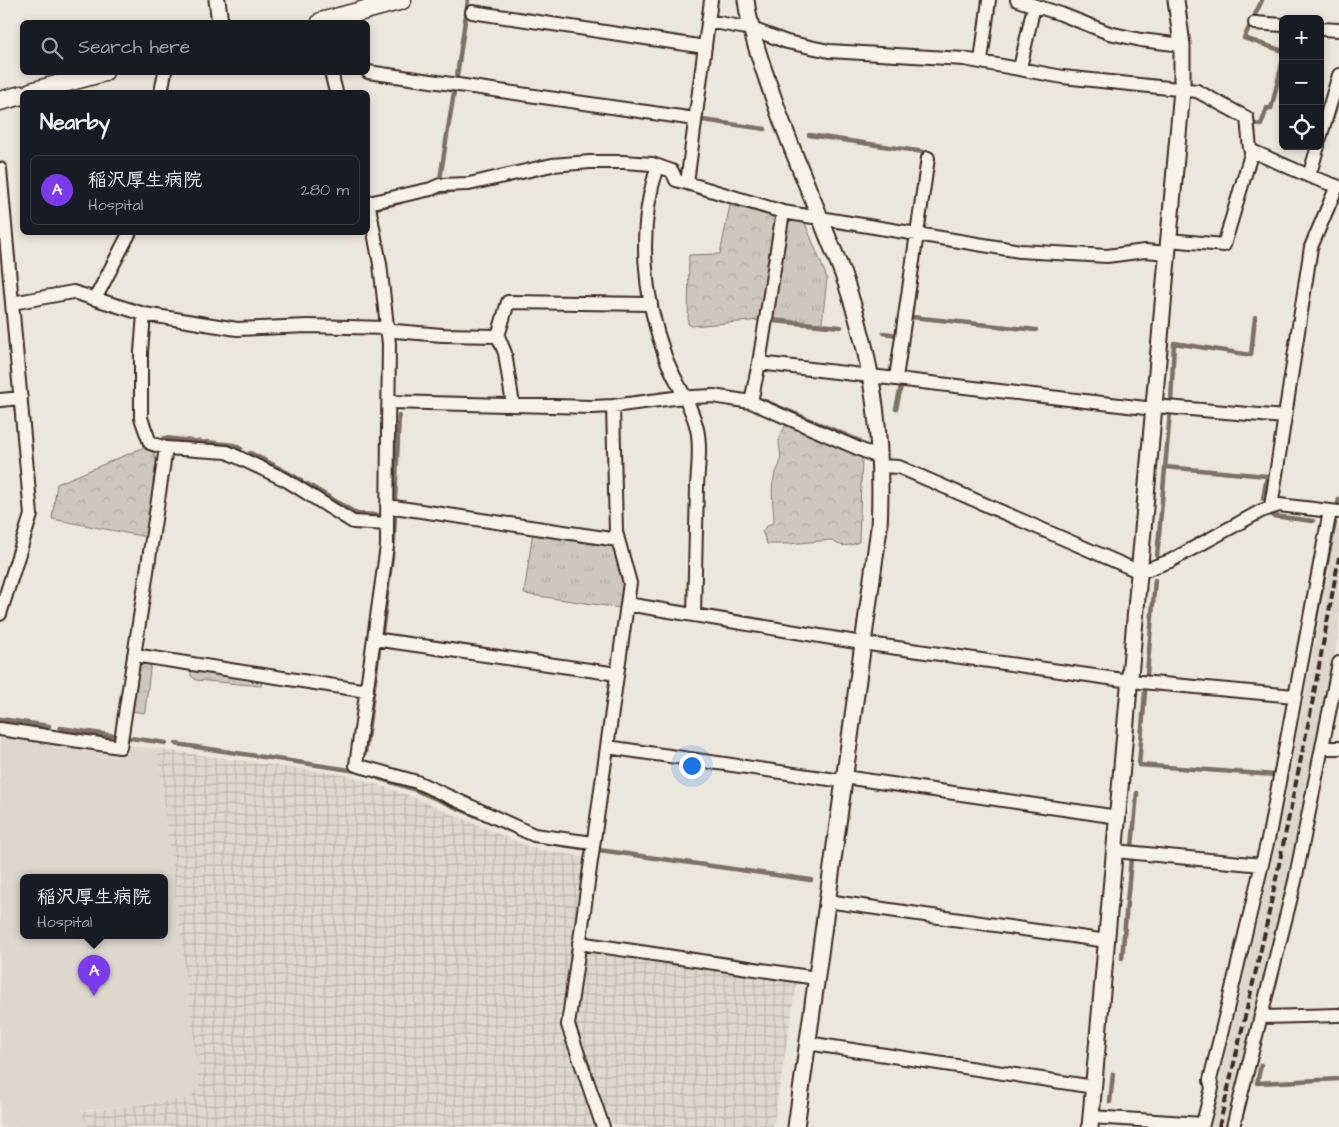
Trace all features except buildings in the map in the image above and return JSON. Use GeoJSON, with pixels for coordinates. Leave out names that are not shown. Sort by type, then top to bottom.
{"type":"FeatureCollection","features":[{"type":"Feature","properties":{"kind":"main road"},"geometry":{"type":"LineString","coordinates":[[328,20],[402,0]]}},
{"type":"Feature","properties":{"kind":"main road"},"geometry":{"type":"LineString","coordinates":[[37,90],[93,75]]}},
{"type":"Feature","properties":{"kind":"main road"},"geometry":{"type":"LineString","coordinates":[[0,101],[20,96]]}},
{"type":"Feature","properties":{"kind":"street"},"geometry":{"type":"LineString","coordinates":[[217,0],[220,20]]}},
{"type":"Feature","properties":{"kind":"street"},"geometry":{"type":"LineString","coordinates":[[686,183],[711,0]]}},
{"type":"Feature","properties":{"kind":"street"},"geometry":{"type":"LineString","coordinates":[[746,0],[752,29],[776,105],[848,287],[863,337],[874,391],[880,462],[879,528],[796,1127]]}},
{"type":"Feature","properties":{"kind":"street"},"geometry":{"type":"LineString","coordinates":[[981,62],[989,0]]}},
{"type":"Feature","properties":{"kind":"street"},"geometry":{"type":"LineString","coordinates":[[1017,0],[1109,33],[1141,40],[1182,45]]}},
{"type":"Feature","properties":{"kind":"street"},"geometry":{"type":"LineString","coordinates":[[389,402],[613,406],[685,397],[713,396],[751,402],[880,462],[899,467],[1140,572],[1170,561],[1271,507],[1280,505],[1334,511],[1295,696],[1269,835],[1210,1080],[1212,1088],[1202,1126],[1090,1122],[1094,1087],[1130,681],[1140,572],[1155,407],[1182,90],[1182,45],[1176,0]]}},
{"type":"Feature","properties":{"kind":"street"},"geometry":{"type":"LineString","coordinates":[[1020,68],[1034,6]]}},
{"type":"Feature","properties":{"kind":"street"},"geometry":{"type":"LineString","coordinates":[[472,12],[705,47]]}},
{"type":"Feature","properties":{"kind":"street"},"geometry":{"type":"LineString","coordinates":[[370,202],[440,186],[469,184],[552,165],[624,162],[658,166],[672,171],[676,180],[783,212],[1020,251],[1107,256],[1169,246],[1224,245],[1252,151],[1250,148],[1247,118],[1197,91],[1063,77],[981,62],[829,51],[787,42],[752,29],[708,21]]}},
{"type":"Feature","properties":{"kind":"street"},"geometry":{"type":"LineString","coordinates":[[1255,23],[1279,25]]}},
{"type":"Feature","properties":{"kind":"street"},"geometry":{"type":"LineString","coordinates":[[1324,28],[1339,30]]}},
{"type":"Feature","properties":{"kind":"street"},"geometry":{"type":"LineString","coordinates":[[370,72],[695,119]]}},
{"type":"Feature","properties":{"kind":"street"},"geometry":{"type":"LineString","coordinates":[[161,90],[164,75]]}},
{"type":"Feature","properties":{"kind":"street"},"geometry":{"type":"LineString","coordinates":[[332,75],[336,90]]}},
{"type":"Feature","properties":{"kind":"street"},"geometry":{"type":"LineString","coordinates":[[1324,125],[1339,75]]}},
{"type":"Feature","properties":{"kind":"street"},"geometry":{"type":"LineString","coordinates":[[1309,176],[1317,150]]}},
{"type":"Feature","properties":{"kind":"street"},"geometry":{"type":"LineString","coordinates":[[1252,151],[1309,176],[1338,186],[1311,247],[1271,507]]}},
{"type":"Feature","properties":{"kind":"street"},"geometry":{"type":"LineString","coordinates":[[896,378],[928,158]]}},
{"type":"Feature","properties":{"kind":"street"},"geometry":{"type":"LineString","coordinates":[[658,166],[651,186],[646,219],[645,262],[651,304],[665,357],[685,397],[698,430],[694,615]]}},
{"type":"Feature","properties":{"kind":"street"},"geometry":{"type":"LineString","coordinates":[[0,169],[4,267],[12,303],[31,515],[0,614]]}},
{"type":"Feature","properties":{"kind":"street"},"geometry":{"type":"LineString","coordinates":[[370,212],[380,264],[390,344],[387,546],[356,765],[416,782],[534,835],[593,843]]}},
{"type":"Feature","properties":{"kind":"street"},"geometry":{"type":"LineString","coordinates":[[751,402],[783,212]]}},
{"type":"Feature","properties":{"kind":"street"},"geometry":{"type":"LineString","coordinates":[[95,299],[128,235]]}},
{"type":"Feature","properties":{"kind":"street"},"geometry":{"type":"LineString","coordinates":[[12,303],[73,292],[144,314],[237,329],[308,326],[387,328],[395,331],[442,335],[498,336]]}},
{"type":"Feature","properties":{"kind":"street"},"geometry":{"type":"LineString","coordinates":[[513,405],[505,353],[498,336],[508,302],[651,304]]}},
{"type":"Feature","properties":{"kind":"street"},"geometry":{"type":"LineString","coordinates":[[144,314],[141,352],[141,418],[150,442],[166,448],[227,452],[286,480],[353,522],[387,524]]}},
{"type":"Feature","properties":{"kind":"street"},"geometry":{"type":"LineString","coordinates":[[759,363],[1155,407],[1285,417]]}},
{"type":"Feature","properties":{"kind":"street"},"geometry":{"type":"LineString","coordinates":[[0,400],[21,398]]}},
{"type":"Feature","properties":{"kind":"street"},"geometry":{"type":"LineString","coordinates":[[606,1126],[568,1025],[630,583],[616,532],[613,406]]}},
{"type":"Feature","properties":{"kind":"street"},"geometry":{"type":"LineString","coordinates":[[0,729],[120,747],[166,448]]}},
{"type":"Feature","properties":{"kind":"street"},"geometry":{"type":"LineString","coordinates":[[387,506],[618,540]]}},
{"type":"Feature","properties":{"kind":"street"},"geometry":{"type":"LineString","coordinates":[[627,604],[862,643],[1130,681],[1295,696]]}},
{"type":"Feature","properties":{"kind":"street"},"geometry":{"type":"LineString","coordinates":[[374,639],[617,674]]}},
{"type":"Feature","properties":{"kind":"street"},"geometry":{"type":"LineString","coordinates":[[134,655],[367,690]]}},
{"type":"Feature","properties":{"kind":"street"},"geometry":{"type":"LineString","coordinates":[[1233,1127],[1295,881],[1339,662]]}},
{"type":"Feature","properties":{"kind":"street"},"geometry":{"type":"LineString","coordinates":[[606,747],[1118,816]]}},
{"type":"Feature","properties":{"kind":"street"},"geometry":{"type":"LineString","coordinates":[[1323,748],[1339,748]]}},
{"type":"Feature","properties":{"kind":"street"},"geometry":{"type":"LineString","coordinates":[[1115,851],[1262,864]]}},
{"type":"Feature","properties":{"kind":"street"},"geometry":{"type":"LineString","coordinates":[[827,901],[1107,941]]}},
{"type":"Feature","properties":{"kind":"street"},"geometry":{"type":"LineString","coordinates":[[579,943],[816,978]]}},
{"type":"Feature","properties":{"kind":"street"},"geometry":{"type":"LineString","coordinates":[[1262,1017],[1339,1015]]}},
{"type":"Feature","properties":{"kind":"street"},"geometry":{"type":"LineString","coordinates":[[808,1043],[1094,1087]]}},
{"type":"Feature","properties":{"kind":"shaded area"},"geometry":{"type":"Polygon","coordinates":[[[1339,518],[1339,632],[1303,818],[1262,999],[1229,1127],[1208,1127],[1278,835],[1339,518]]]}},
{"type":"Feature","properties":{"kind":"shaded area"},"geometry":{"type":"Polygon","coordinates":[[[0,736],[126,753],[127,745],[157,749],[199,1085],[190,1098],[81,1111],[88,1127],[0,1127],[0,736]]]}},
{"type":"Feature","properties":{"kind":"shaded area"},"geometry":{"type":"Polygon","coordinates":[[[157,749],[351,776],[408,795],[532,848],[585,857],[562,1022],[596,1127],[88,1127],[81,1112],[190,1098],[199,1085],[157,749]]]}},
{"type":"Feature","properties":{"kind":"shaded area"},"geometry":{"type":"Polygon","coordinates":[[[584,949],[797,981],[773,1127],[632,1127],[609,1123],[575,1023],[575,1008],[584,949]]]}},
{"type":"Feature","properties":{"kind":"green space"},"geometry":{"type":"Polygon","coordinates":[[[730,205],[774,216],[776,220],[761,320],[692,326],[688,324],[689,255],[720,254],[730,205]]]}},
{"type":"Feature","properties":{"kind":"green space"},"geometry":{"type":"Polygon","coordinates":[[[787,217],[803,218],[827,278],[822,323],[770,318],[787,217]]]}},
{"type":"Feature","properties":{"kind":"green space"},"geometry":{"type":"Polygon","coordinates":[[[786,425],[862,457],[859,542],[844,546],[831,540],[767,544],[762,531],[774,522],[773,483],[781,457],[779,441],[786,425]]]}},
{"type":"Feature","properties":{"kind":"green space"},"geometry":{"type":"Polygon","coordinates":[[[147,446],[154,454],[158,466],[147,537],[52,519],[57,484],[147,446]]]}},
{"type":"Feature","properties":{"kind":"green space"},"geometry":{"type":"Polygon","coordinates":[[[533,531],[611,542],[624,586],[620,608],[524,594],[533,531]]]}},
{"type":"Feature","properties":{"kind":"green space"},"geometry":{"type":"Polygon","coordinates":[[[140,661],[151,661],[145,712],[143,713],[133,711],[140,661]]]}},
{"type":"Feature","properties":{"kind":"green space"},"geometry":{"type":"Polygon","coordinates":[[[191,666],[263,677],[261,686],[196,680],[191,676],[191,666]]]}},
{"type":"Feature","properties":{"kind":"waterway"},"geometry":{"type":"LineString","coordinates":[[457,76],[468,0]]}},
{"type":"Feature","properties":{"kind":"waterway"},"geometry":{"type":"LineString","coordinates":[[1262,0],[1244,38],[1279,50]]}},
{"type":"Feature","properties":{"kind":"waterway"},"geometry":{"type":"LineString","coordinates":[[1255,124],[1261,125],[1267,108],[1271,109],[1279,76]]}},
{"type":"Feature","properties":{"kind":"waterway"},"geometry":{"type":"LineString","coordinates":[[440,179],[454,92]]}},
{"type":"Feature","properties":{"kind":"waterway"},"geometry":{"type":"LineString","coordinates":[[703,120],[765,129]]}},
{"type":"Feature","properties":{"kind":"waterway"},"geometry":{"type":"LineString","coordinates":[[809,135],[924,152]]}},
{"type":"Feature","properties":{"kind":"waterway"},"geometry":{"type":"LineString","coordinates":[[433,194],[455,190]]}},
{"type":"Feature","properties":{"kind":"waterway"},"geometry":{"type":"LineString","coordinates":[[376,208],[401,202]]}},
{"type":"Feature","properties":{"kind":"waterway"},"geometry":{"type":"LineString","coordinates":[[911,317],[1036,330]]}},
{"type":"Feature","properties":{"kind":"waterway"},"geometry":{"type":"LineString","coordinates":[[1171,402],[1174,343],[1251,355],[1255,317]]}},
{"type":"Feature","properties":{"kind":"waterway"},"geometry":{"type":"LineString","coordinates":[[773,321],[841,327]]}},
{"type":"Feature","properties":{"kind":"waterway"},"geometry":{"type":"LineString","coordinates":[[884,333],[897,335]]}},
{"type":"Feature","properties":{"kind":"waterway"},"geometry":{"type":"LineString","coordinates":[[896,409],[901,386]]}},
{"type":"Feature","properties":{"kind":"waterway"},"geometry":{"type":"LineString","coordinates":[[760,399],[860,441]]}},
{"type":"Feature","properties":{"kind":"waterway"},"geometry":{"type":"LineString","coordinates":[[1157,557],[1170,413]]}},
{"type":"Feature","properties":{"kind":"waterway"},"geometry":{"type":"LineString","coordinates":[[395,502],[399,415]]}},
{"type":"Feature","properties":{"kind":"waterway"},"geometry":{"type":"LineString","coordinates":[[164,438],[202,442]]}},
{"type":"Feature","properties":{"kind":"waterway"},"geometry":{"type":"LineString","coordinates":[[206,442],[234,445],[241,449]]}},
{"type":"Feature","properties":{"kind":"waterway"},"geometry":{"type":"LineString","coordinates":[[250,453],[274,465]]}},
{"type":"Feature","properties":{"kind":"waterway"},"geometry":{"type":"LineString","coordinates":[[277,467],[301,480]]}},
{"type":"Feature","properties":{"kind":"waterway"},"geometry":{"type":"LineString","coordinates":[[1165,467],[1267,476],[1263,499]]}},
{"type":"Feature","properties":{"kind":"waterway"},"geometry":{"type":"LineString","coordinates":[[307,484],[357,514],[377,515]]}},
{"type":"Feature","properties":{"kind":"waterway"},"geometry":{"type":"LineString","coordinates":[[1338,504],[1339,499]]}},
{"type":"Feature","properties":{"kind":"waterway"},"geometry":{"type":"LineString","coordinates":[[382,633],[394,540],[395,515]]}},
{"type":"Feature","properties":{"kind":"waterway"},"geometry":{"type":"LineString","coordinates":[[1273,516],[1313,521]]}},
{"type":"Feature","properties":{"kind":"waterway"},"geometry":{"type":"LineString","coordinates":[[1314,627],[1335,523],[1332,523]]}},
{"type":"Feature","properties":{"kind":"waterway"},"geometry":{"type":"LineString","coordinates":[[1147,674],[1155,580]]}},
{"type":"Feature","properties":{"kind":"waterway"},"geometry":{"type":"LineString","coordinates":[[365,753],[379,650]]}},
{"type":"Feature","properties":{"kind":"waterway"},"geometry":{"type":"LineString","coordinates":[[1145,692],[1139,765],[1275,775]]}},
{"type":"Feature","properties":{"kind":"waterway"},"geometry":{"type":"LineString","coordinates":[[0,719],[49,726]]}},
{"type":"Feature","properties":{"kind":"waterway"},"geometry":{"type":"LineString","coordinates":[[60,728],[116,736]]}},
{"type":"Feature","properties":{"kind":"waterway"},"geometry":{"type":"LineString","coordinates":[[130,738],[166,743]]}},
{"type":"Feature","properties":{"kind":"waterway"},"geometry":{"type":"LineString","coordinates":[[176,744],[357,771]]}},
{"type":"Feature","properties":{"kind":"waterway"},"geometry":{"type":"LineString","coordinates":[[378,778],[413,789],[483,819]]}},
{"type":"Feature","properties":{"kind":"waterway"},"geometry":{"type":"LineString","coordinates":[[1132,847],[1137,793]]}},
{"type":"Feature","properties":{"kind":"waterway"},"geometry":{"type":"LineString","coordinates":[[551,843],[582,848]]}},
{"type":"Feature","properties":{"kind":"waterway"},"geometry":{"type":"LineString","coordinates":[[599,850],[811,880]]}},
{"type":"Feature","properties":{"kind":"waterway"},"geometry":{"type":"LineString","coordinates":[[1122,958],[1131,859]]}},
{"type":"Feature","properties":{"kind":"waterway"},"geometry":{"type":"LineString","coordinates":[[1261,1065],[1257,1083],[1339,1079]]}},
{"type":"Feature","properties":{"kind":"waterway"},"geometry":{"type":"LineString","coordinates":[[1110,1102],[1113,1074]]}},
{"type":"Feature","properties":{"kind":"railway"},"geometry":{"type":"LineString","coordinates":[[1219,1127],[1265,932],[1310,715],[1339,557]]}},
{"type":"Feature","properties":{"kind":"place","name":"稲沢厚生病院"},"geometry":{"type":"Point","coordinates":[94,996]}}]}
